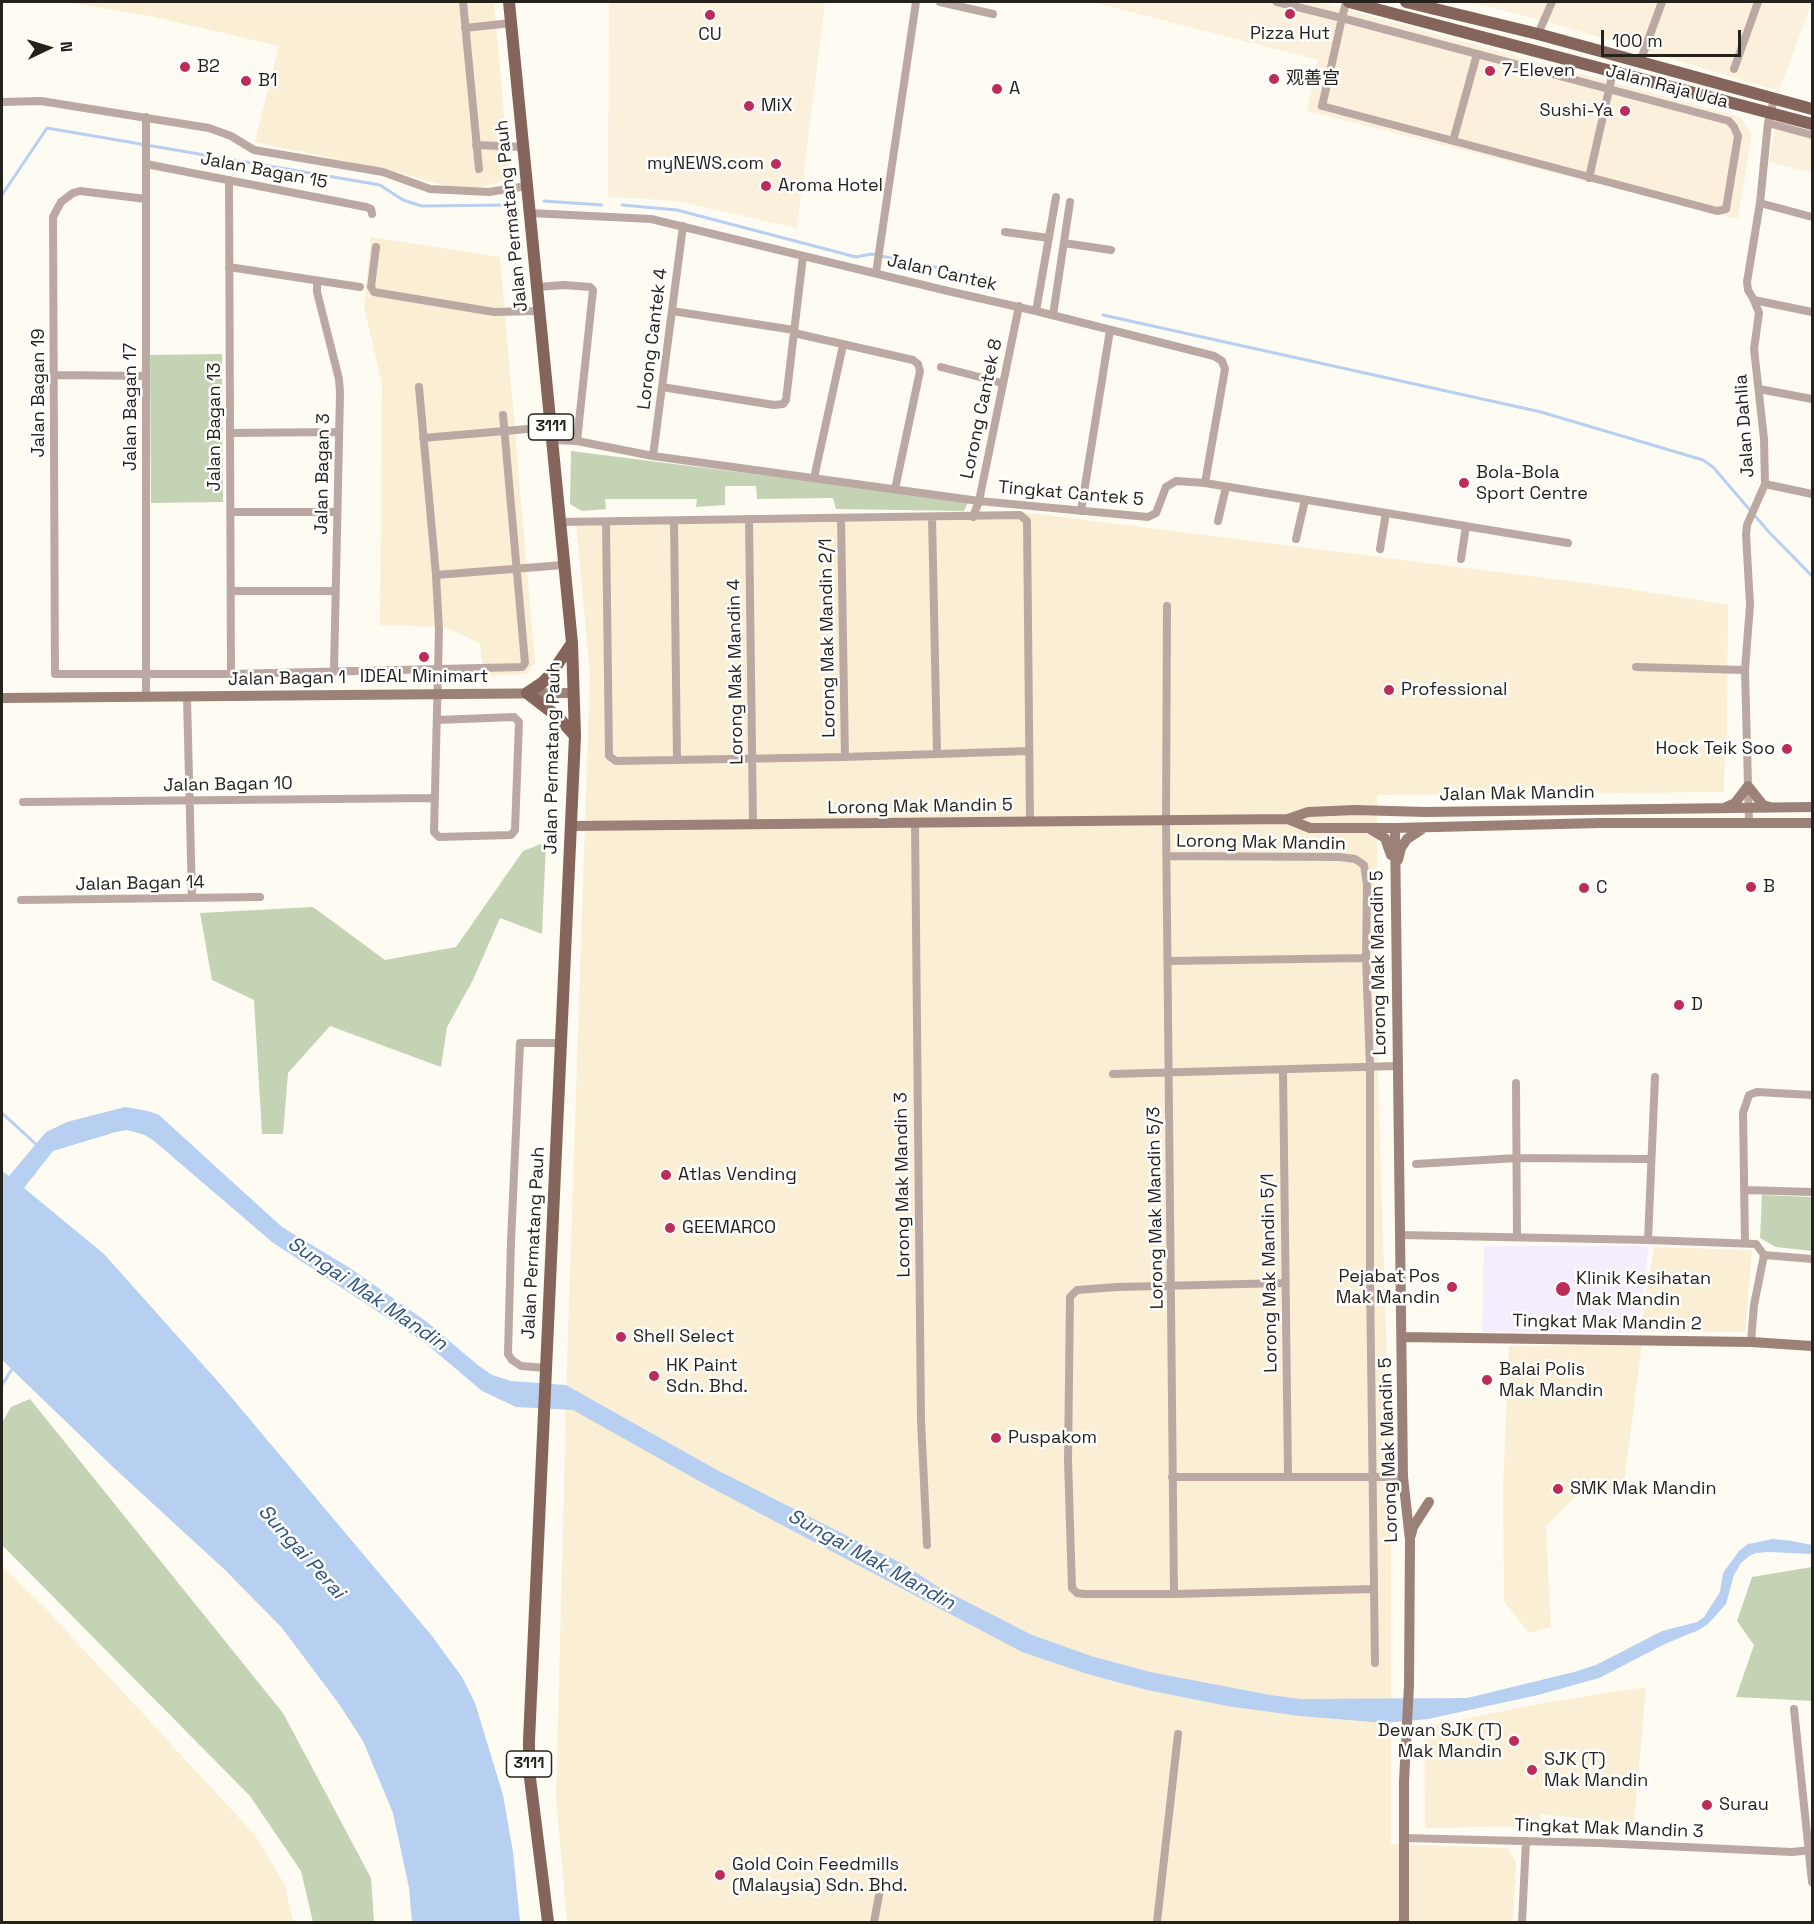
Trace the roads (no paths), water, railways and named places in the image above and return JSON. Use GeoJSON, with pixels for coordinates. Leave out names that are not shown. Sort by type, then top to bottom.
{"type":"FeatureCollection","features":[{"type":"Feature","properties":{"kind":"main road","name":"Jalan Permatang Pauh"},"geometry":{"type":"LineString","coordinates":[[509,2],[572,643],[575,736],[529,1770],[548,1923]]}},
{"type":"Feature","properties":{"kind":"main road","name":"Jalan Raja Uda"},"geometry":{"type":"LineString","coordinates":[[1347,2],[1613,72],[1769,118],[1812,124]]}},
{"type":"Feature","properties":{"kind":"main road","name":"Jalan Raja Uda"},"geometry":{"type":"LineString","coordinates":[[1406,2],[1538,34],[1812,109]]}},
{"type":"Feature","properties":{"kind":"main road"},"geometry":{"type":"LineString","coordinates":[[572,643],[551,674],[527,693],[558,717],[575,736]]}},
{"type":"Feature","properties":{"kind":"street"},"geometry":{"type":"LineString","coordinates":[[463,2],[479,169]]}},
{"type":"Feature","properties":{"kind":"street"},"geometry":{"type":"LineString","coordinates":[[877,269],[916,2]]}},
{"type":"Feature","properties":{"kind":"street"},"geometry":{"type":"LineString","coordinates":[[940,2],[993,14]]}},
{"type":"Feature","properties":{"kind":"street","name":"Jalan Raja Uda"},"geometry":{"type":"LineString","coordinates":[[1277,2],[1342,18],[1729,121],[1738,136],[1726,209],[1723,211],[1589,178],[1322,106],[1342,18]]}},
{"type":"Feature","properties":{"kind":"street"},"geometry":{"type":"LineString","coordinates":[[1342,18],[1347,2]]}},
{"type":"Feature","properties":{"kind":"street"},"geometry":{"type":"LineString","coordinates":[[1538,34],[1552,2]]}},
{"type":"Feature","properties":{"kind":"street"},"geometry":{"type":"LineString","coordinates":[[1640,62],[1662,2]]}},
{"type":"Feature","properties":{"kind":"street"},"geometry":{"type":"LineString","coordinates":[[1734,69],[1758,2]]}},
{"type":"Feature","properties":{"kind":"street"},"geometry":{"type":"LineString","coordinates":[[465,28],[511,23]]}},
{"type":"Feature","properties":{"kind":"street"},"geometry":{"type":"LineString","coordinates":[[1453,141],[1477,54]]}},
{"type":"Feature","properties":{"kind":"street"},"geometry":{"type":"LineString","coordinates":[[1589,178],[1613,72]]}},
{"type":"Feature","properties":{"kind":"street","name":"Jalan Dahlia"},"geometry":{"type":"LineString","coordinates":[[1749,823],[1745,669],[1750,606],[1746,534],[1747,525],[1765,484],[1754,349],[1758,313],[1747,282],[1760,203],[1769,118],[1774,99]]}},
{"type":"Feature","properties":{"kind":"street"},"geometry":{"type":"LineString","coordinates":[[2,102],[41,101],[209,128],[231,136],[254,150],[383,172],[430,189],[489,192],[527,189]]}},
{"type":"Feature","properties":{"kind":"street","name":"Jalan Bagan 17"},"geometry":{"type":"LineString","coordinates":[[146,117],[146,697]]}},
{"type":"Feature","properties":{"kind":"street"},"geometry":{"type":"LineString","coordinates":[[1769,118],[1812,135]]}},
{"type":"Feature","properties":{"kind":"street"},"geometry":{"type":"LineString","coordinates":[[476,145],[523,147]]}},
{"type":"Feature","properties":{"kind":"street","name":"Jalan Bagan 15"},"geometry":{"type":"LineString","coordinates":[[146,164],[366,207],[371,209],[372,214]]}},
{"type":"Feature","properties":{"kind":"street","name":"Jalan Bagan 13"},"geometry":{"type":"LineString","coordinates":[[229,180],[231,674]]}},
{"type":"Feature","properties":{"kind":"street","name":"Jalan Bagan 19"},"geometry":{"type":"LineString","coordinates":[[55,674],[53,216],[67,197],[80,191],[146,199]]}},
{"type":"Feature","properties":{"kind":"street"},"geometry":{"type":"LineString","coordinates":[[1036,310],[1056,197]]}},
{"type":"Feature","properties":{"kind":"street"},"geometry":{"type":"LineString","coordinates":[[1053,315],[1070,202]]}},
{"type":"Feature","properties":{"kind":"street"},"geometry":{"type":"LineString","coordinates":[[1760,203],[1812,217]]}},
{"type":"Feature","properties":{"kind":"street","name":"Jalan Cantek"},"geometry":{"type":"LineString","coordinates":[[529,212],[651,219],[803,256],[877,269],[1214,356],[1222,361],[1225,369],[1204,483]]}},
{"type":"Feature","properties":{"kind":"street","name":"Lorong Cantek 4"},"geometry":{"type":"LineString","coordinates":[[653,456],[683,226]]}},
{"type":"Feature","properties":{"kind":"street"},"geometry":{"type":"LineString","coordinates":[[1005,232],[1049,238]]}},
{"type":"Feature","properties":{"kind":"street"},"geometry":{"type":"LineString","coordinates":[[1064,243],[1111,250]]}},
{"type":"Feature","properties":{"kind":"street"},"geometry":{"type":"LineString","coordinates":[[376,247],[371,287],[374,291],[494,312],[539,311]]}},
{"type":"Feature","properties":{"kind":"street"},"geometry":{"type":"LineString","coordinates":[[662,387],[774,405],[783,404],[786,400],[803,256]]}},
{"type":"Feature","properties":{"kind":"street"},"geometry":{"type":"LineString","coordinates":[[230,267],[360,287]]}},
{"type":"Feature","properties":{"kind":"street","name":"Jalan Bagan 3"},"geometry":{"type":"LineString","coordinates":[[316,281],[339,379],[334,670]]}},
{"type":"Feature","properties":{"kind":"street"},"geometry":{"type":"LineString","coordinates":[[537,287],[564,285],[590,287],[594,292],[577,441]]}},
{"type":"Feature","properties":{"kind":"street"},"geometry":{"type":"LineString","coordinates":[[1754,300],[1812,312]]}},
{"type":"Feature","properties":{"kind":"street","name":"Lorong Cantek 8"},"geometry":{"type":"LineString","coordinates":[[973,517],[979,501],[1019,306]]}},
{"type":"Feature","properties":{"kind":"street"},"geometry":{"type":"LineString","coordinates":[[672,312],[794,332],[913,360],[918,364],[920,371],[896,489]]}},
{"type":"Feature","properties":{"kind":"street"},"geometry":{"type":"LineString","coordinates":[[1081,511],[1110,330]]}},
{"type":"Feature","properties":{"kind":"street"},"geometry":{"type":"LineString","coordinates":[[814,478],[843,345]]}},
{"type":"Feature","properties":{"kind":"street"},"geometry":{"type":"LineString","coordinates":[[941,367],[1002,383]]}},
{"type":"Feature","properties":{"kind":"street"},"geometry":{"type":"LineString","coordinates":[[54,375],[146,376]]}},
{"type":"Feature","properties":{"kind":"street"},"geometry":{"type":"LineString","coordinates":[[419,387],[436,575],[440,669],[438,694],[437,720],[434,798],[434,832],[439,837],[511,835],[515,830],[519,722],[514,717],[437,720]]}},
{"type":"Feature","properties":{"kind":"street"},"geometry":{"type":"LineString","coordinates":[[1759,389],[1812,399]]}},
{"type":"Feature","properties":{"kind":"street","name":"Jalan Permatang Pauh"},"geometry":{"type":"LineString","coordinates":[[503,415],[518,568],[525,663],[522,667]]}},
{"type":"Feature","properties":{"kind":"street"},"geometry":{"type":"LineString","coordinates":[[423,438],[550,427]]}},
{"type":"Feature","properties":{"kind":"street"},"geometry":{"type":"LineString","coordinates":[[230,433],[339,432]]}},
{"type":"Feature","properties":{"kind":"street","name":"Tingkat Cantek 5"},"geometry":{"type":"LineString","coordinates":[[552,441],[577,441],[653,456],[979,501],[1148,517],[1156,513],[1166,487],[1176,481],[1204,483],[1568,543]]}},
{"type":"Feature","properties":{"kind":"street"},"geometry":{"type":"LineString","coordinates":[[1765,484],[1812,494]]}},
{"type":"Feature","properties":{"kind":"street"},"geometry":{"type":"LineString","coordinates":[[1218,522],[1226,487]]}},
{"type":"Feature","properties":{"kind":"street"},"geometry":{"type":"LineString","coordinates":[[1296,539],[1305,500]]}},
{"type":"Feature","properties":{"kind":"street"},"geometry":{"type":"LineString","coordinates":[[231,512],[337,512]]}},
{"type":"Feature","properties":{"kind":"street"},"geometry":{"type":"LineString","coordinates":[[1380,549],[1386,513]]}},
{"type":"Feature","properties":{"kind":"street"},"geometry":{"type":"LineString","coordinates":[[560,522],[1020,515],[1027,521],[1030,822]]}},
{"type":"Feature","properties":{"kind":"street"},"geometry":{"type":"LineString","coordinates":[[932,517],[937,753]]}},
{"type":"Feature","properties":{"kind":"street","name":"Lorong Mak Mandin 2/1"},"geometry":{"type":"LineString","coordinates":[[841,518],[845,757]]}},
{"type":"Feature","properties":{"kind":"street","name":"Lorong Mak Mandin 4"},"geometry":{"type":"LineString","coordinates":[[749,519],[753,825]]}},
{"type":"Feature","properties":{"kind":"street"},"geometry":{"type":"LineString","coordinates":[[674,521],[677,760]]}},
{"type":"Feature","properties":{"kind":"street"},"geometry":{"type":"LineString","coordinates":[[606,522],[609,756],[616,761],[1029,751]]}},
{"type":"Feature","properties":{"kind":"street"},"geometry":{"type":"LineString","coordinates":[[1461,559],[1466,526]]}},
{"type":"Feature","properties":{"kind":"street"},"geometry":{"type":"LineString","coordinates":[[436,575],[564,565]]}},
{"type":"Feature","properties":{"kind":"street"},"geometry":{"type":"LineString","coordinates":[[231,591],[335,591]]}},
{"type":"Feature","properties":{"kind":"street"},"geometry":{"type":"LineString","coordinates":[[1166,821],[1167,606]]}},
{"type":"Feature","properties":{"kind":"street","name":"Jalan Bagan 1"},"geometry":{"type":"LineString","coordinates":[[55,674],[231,674],[522,667]]}},
{"type":"Feature","properties":{"kind":"street"},"geometry":{"type":"LineString","coordinates":[[1636,667],[1745,669]]}},
{"type":"Feature","properties":{"kind":"street","name":"Jalan Bagan 1"},"geometry":{"type":"LineString","coordinates":[[2,699],[574,693]]}},
{"type":"Feature","properties":{"kind":"street"},"geometry":{"type":"LineString","coordinates":[[187,697],[192,898]]}},
{"type":"Feature","properties":{"kind":"street"},"geometry":{"type":"LineString","coordinates":[[1723,808],[1735,803],[1748,786],[1763,805],[1770,808]]}},
{"type":"Feature","properties":{"kind":"street","name":"Jalan Bagan 10"},"geometry":{"type":"LineString","coordinates":[[23,802],[434,798]]}},
{"type":"Feature","properties":{"kind":"street","name":"Jalan Mak Mandin"},"geometry":{"type":"LineString","coordinates":[[1288,819],[1308,812],[1367,810],[1425,812],[1812,807]]}},
{"type":"Feature","properties":{"kind":"street"},"geometry":{"type":"LineString","coordinates":[[1367,810],[1387,819],[1395,828],[1403,819],[1425,812]]}},
{"type":"Feature","properties":{"kind":"street","name":"Lorong Mak Mandin 5"},"geometry":{"type":"LineString","coordinates":[[572,826],[1288,819],[1310,828],[1395,828],[1403,1477],[1410,1540],[1409,1685],[1404,1781],[1404,1923]]}},
{"type":"Feature","properties":{"kind":"street","name":"Lorong Mak Mandin 5/3"},"geometry":{"type":"LineString","coordinates":[[1166,821],[1174,1594]]}},
{"type":"Feature","properties":{"kind":"street","name":"Jalan Mak Mandin"},"geometry":{"type":"LineString","coordinates":[[1395,828],[1600,823],[1812,823]]}},
{"type":"Feature","properties":{"kind":"street","name":"Lorong Mak Mandin 3"},"geometry":{"type":"LineString","coordinates":[[915,824],[921,1420],[927,1545]]}},
{"type":"Feature","properties":{"kind":"street"},"geometry":{"type":"LineString","coordinates":[[1395,876],[1401,848],[1413,833],[1428,826]]}},
{"type":"Feature","properties":{"kind":"street"},"geometry":{"type":"LineString","coordinates":[[1368,828],[1385,838],[1390,846],[1395,876]]}},
{"type":"Feature","properties":{"kind":"street","name":"Lorong Mak Mandin"},"geometry":{"type":"LineString","coordinates":[[1167,856],[1355,859],[1364,865],[1366,874],[1366,958]]}},
{"type":"Feature","properties":{"kind":"street","name":"Jalan Bagan 14"},"geometry":{"type":"LineString","coordinates":[[21,900],[260,897]]}},
{"type":"Feature","properties":{"kind":"street"},"geometry":{"type":"LineString","coordinates":[[1168,961],[1366,958],[1370,1067],[1375,1663]]}},
{"type":"Feature","properties":{"kind":"street"},"geometry":{"type":"LineString","coordinates":[[546,1368],[521,1366],[508,1354],[520,1043],[561,1043]]}},
{"type":"Feature","properties":{"kind":"street"},"geometry":{"type":"LineString","coordinates":[[1113,1074],[1397,1066]]}},
{"type":"Feature","properties":{"kind":"street","name":"Lorong Mak Mandin 5/1"},"geometry":{"type":"LineString","coordinates":[[1283,1070],[1288,1476]]}},
{"type":"Feature","properties":{"kind":"street"},"geometry":{"type":"LineString","coordinates":[[1648,1240],[1655,1077]]}},
{"type":"Feature","properties":{"kind":"street"},"geometry":{"type":"LineString","coordinates":[[1516,1083],[1517,1237]]}},
{"type":"Feature","properties":{"kind":"street"},"geometry":{"type":"LineString","coordinates":[[1745,1243],[1743,1113],[1749,1095],[1757,1092],[1812,1095]]}},
{"type":"Feature","properties":{"kind":"street"},"geometry":{"type":"LineString","coordinates":[[1416,1164],[1516,1158],[1652,1159]]}},
{"type":"Feature","properties":{"kind":"street"},"geometry":{"type":"LineString","coordinates":[[1744,1190],[1812,1192]]}},
{"type":"Feature","properties":{"kind":"street"},"geometry":{"type":"LineString","coordinates":[[1400,1235],[1756,1244],[1764,1255],[1754,1305],[1751,1342]]}},
{"type":"Feature","properties":{"kind":"street"},"geometry":{"type":"LineString","coordinates":[[1764,1255],[1812,1259]]}},
{"type":"Feature","properties":{"kind":"street"},"geometry":{"type":"LineString","coordinates":[[1286,1283],[1077,1290],[1070,1297],[1068,1460],[1072,1588],[1077,1593],[1084,1594],[1374,1589]]}},
{"type":"Feature","properties":{"kind":"street","name":"Tingkat Mak Mandin 2"},"geometry":{"type":"LineString","coordinates":[[1402,1337],[1751,1342],[1812,1346]]}},
{"type":"Feature","properties":{"kind":"street"},"geometry":{"type":"LineString","coordinates":[[1172,1477],[1403,1477]]}},
{"type":"Feature","properties":{"kind":"street"},"geometry":{"type":"LineString","coordinates":[[1410,1540],[1413,1527],[1430,1502]]}},
{"type":"Feature","properties":{"kind":"street"},"geometry":{"type":"LineString","coordinates":[[1794,1709],[1811,1850],[1812,1882]]}},
{"type":"Feature","properties":{"kind":"street"},"geometry":{"type":"LineString","coordinates":[[1156,1923],[1178,1734]]}},
{"type":"Feature","properties":{"kind":"street","name":"Tingkat Mak Mandin 3"},"geometry":{"type":"LineString","coordinates":[[1405,1838],[1792,1852],[1811,1850]]}},
{"type":"Feature","properties":{"kind":"street"},"geometry":{"type":"LineString","coordinates":[[1522,1923],[1526,1841]]}},
{"type":"Feature","properties":{"kind":"street"},"geometry":{"type":"LineString","coordinates":[[874,1923],[880,1890]]}},
{"type":"Feature","properties":{"kind":"water"},"geometry":{"type":"Polygon","coordinates":[[[125,1107],[159,1115],[282,1227],[350,1268],[427,1322],[492,1375],[511,1381],[566,1385],[717,1470],[905,1565],[938,1587],[1032,1635],[1091,1656],[1150,1672],[1301,1699],[1467,1698],[1596,1665],[1662,1631],[1697,1622],[1704,1617],[1720,1592],[1723,1573],[1739,1551],[1748,1544],[1773,1539],[1792,1541],[1812,1545],[1812,1554],[1768,1552],[1749,1556],[1741,1563],[1734,1575],[1726,1604],[1709,1623],[1599,1678],[1538,1695],[1428,1719],[1385,1723],[1300,1716],[1227,1706],[1147,1690],[1087,1674],[1022,1652],[708,1486],[573,1410],[516,1407],[482,1391],[424,1342],[272,1242],[145,1135],[127,1130],[53,1151],[24,1188],[104,1254],[221,1385],[432,1636],[462,1677],[475,1703],[503,1795],[513,1852],[520,1922],[412,1922],[409,1888],[393,1813],[363,1741],[339,1704],[282,1628],[225,1570],[2,1360],[2,1171],[9,1176],[46,1132],[67,1122],[125,1107]]]}},
{"type":"Feature","properties":{"kind":"waterway"},"geometry":{"type":"LineString","coordinates":[[2,195],[47,128],[380,185],[403,200],[422,206],[511,205]]}},
{"type":"Feature","properties":{"kind":"waterway"},"geometry":{"type":"LineString","coordinates":[[544,201],[602,205]]}},
{"type":"Feature","properties":{"kind":"waterway"},"geometry":{"type":"LineString","coordinates":[[622,205],[677,210],[856,257],[871,254],[988,278]]}},
{"type":"Feature","properties":{"kind":"waterway"},"geometry":{"type":"LineString","coordinates":[[1103,315],[1541,412],[1703,460],[1713,467],[1768,531],[1812,576]]}},
{"type":"Feature","properties":{"kind":"waterway"},"geometry":{"type":"LineString","coordinates":[[2,1113],[38,1146]]}},
{"type":"Feature","properties":{"kind":"waterway"},"geometry":{"type":"LineString","coordinates":[[2,1385],[12,1369]]}},
{"type":"Feature","properties":{"kind":"place","name":"Pizza Hut"},"geometry":{"type":"Point","coordinates":[1290,14]}},
{"type":"Feature","properties":{"kind":"place","name":"CU"},"geometry":{"type":"Point","coordinates":[710,15]}},
{"type":"Feature","properties":{"kind":"place","name":"B2"},"geometry":{"type":"Point","coordinates":[185,67]}},
{"type":"Feature","properties":{"kind":"place","name":"7-Eleven"},"geometry":{"type":"Point","coordinates":[1490,71]}},
{"type":"Feature","properties":{"kind":"place","name":"观善宫"},"geometry":{"type":"Point","coordinates":[1274,79]}},
{"type":"Feature","properties":{"kind":"place","name":"B1"},"geometry":{"type":"Point","coordinates":[246,81]}},
{"type":"Feature","properties":{"kind":"place","name":"A"},"geometry":{"type":"Point","coordinates":[997,89]}},
{"type":"Feature","properties":{"kind":"place","name":"MiX"},"geometry":{"type":"Point","coordinates":[749,106]}},
{"type":"Feature","properties":{"kind":"place","name":"Sushi-Ya"},"geometry":{"type":"Point","coordinates":[1625,111]}},
{"type":"Feature","properties":{"kind":"place","name":"myNEWS.com"},"geometry":{"type":"Point","coordinates":[776,164]}},
{"type":"Feature","properties":{"kind":"place","name":"Aroma Hotel"},"geometry":{"type":"Point","coordinates":[766,186]}},
{"type":"Feature","properties":{"kind":"place","name":"Bola-Bola Sport Centre"},"geometry":{"type":"Point","coordinates":[1464,483]}},
{"type":"Feature","properties":{"kind":"place","name":"IDEAL Minimart"},"geometry":{"type":"Point","coordinates":[424,657]}},
{"type":"Feature","properties":{"kind":"place","name":"Professional"},"geometry":{"type":"Point","coordinates":[1389,690]}},
{"type":"Feature","properties":{"kind":"place","name":"Hock Teik Soo"},"geometry":{"type":"Point","coordinates":[1787,749]}},
{"type":"Feature","properties":{"kind":"place","name":"B"},"geometry":{"type":"Point","coordinates":[1751,887]}},
{"type":"Feature","properties":{"kind":"place","name":"C"},"geometry":{"type":"Point","coordinates":[1584,888]}},
{"type":"Feature","properties":{"kind":"place","name":"D"},"geometry":{"type":"Point","coordinates":[1679,1005]}},
{"type":"Feature","properties":{"kind":"place","name":"Atlas Vending"},"geometry":{"type":"Point","coordinates":[666,1175]}},
{"type":"Feature","properties":{"kind":"place","name":"GEEMARCO"},"geometry":{"type":"Point","coordinates":[670,1228]}},
{"type":"Feature","properties":{"kind":"place","name":"Pejabat Pos Mak Mandin"},"geometry":{"type":"Point","coordinates":[1452,1287]}},
{"type":"Feature","properties":{"kind":"place","name":"Klinik Kesihatan Mak Mandin"},"geometry":{"type":"Point","coordinates":[1563,1289]}},
{"type":"Feature","properties":{"kind":"place","name":"Shell Select"},"geometry":{"type":"Point","coordinates":[621,1337]}},
{"type":"Feature","properties":{"kind":"place","name":"HK Paint Sdn. Bhd."},"geometry":{"type":"Point","coordinates":[654,1376]}},
{"type":"Feature","properties":{"kind":"place","name":"Balai Polis Mak Mandin"},"geometry":{"type":"Point","coordinates":[1487,1380]}},
{"type":"Feature","properties":{"kind":"place","name":"Puspakom"},"geometry":{"type":"Point","coordinates":[996,1438]}},
{"type":"Feature","properties":{"kind":"place","name":"SMK Mak Mandin"},"geometry":{"type":"Point","coordinates":[1558,1489]}},
{"type":"Feature","properties":{"kind":"place","name":"Dewan SJK (T) Mak Mandin"},"geometry":{"type":"Point","coordinates":[1514,1741]}},
{"type":"Feature","properties":{"kind":"place","name":"SJK (T) Mak Mandin"},"geometry":{"type":"Point","coordinates":[1532,1770]}},
{"type":"Feature","properties":{"kind":"place","name":"Surau"},"geometry":{"type":"Point","coordinates":[1707,1805]}},
{"type":"Feature","properties":{"kind":"place","name":"Gold Coin Feedmills (Malaysia) Sdn. Bhd."},"geometry":{"type":"Point","coordinates":[720,1875]}},
{"type":"Feature","properties":{"kind":"water label","name":"Sungai Mak Mandin"},"geometry":{"type":"Point","coordinates":[367,1294]}},
{"type":"Feature","properties":{"kind":"water label","name":"Sungai Perai"},"geometry":{"type":"Point","coordinates":[301,1552]}},
{"type":"Feature","properties":{"kind":"water label","name":"Sungai Mak Mandin"},"geometry":{"type":"Point","coordinates":[871,1560]}}]}
